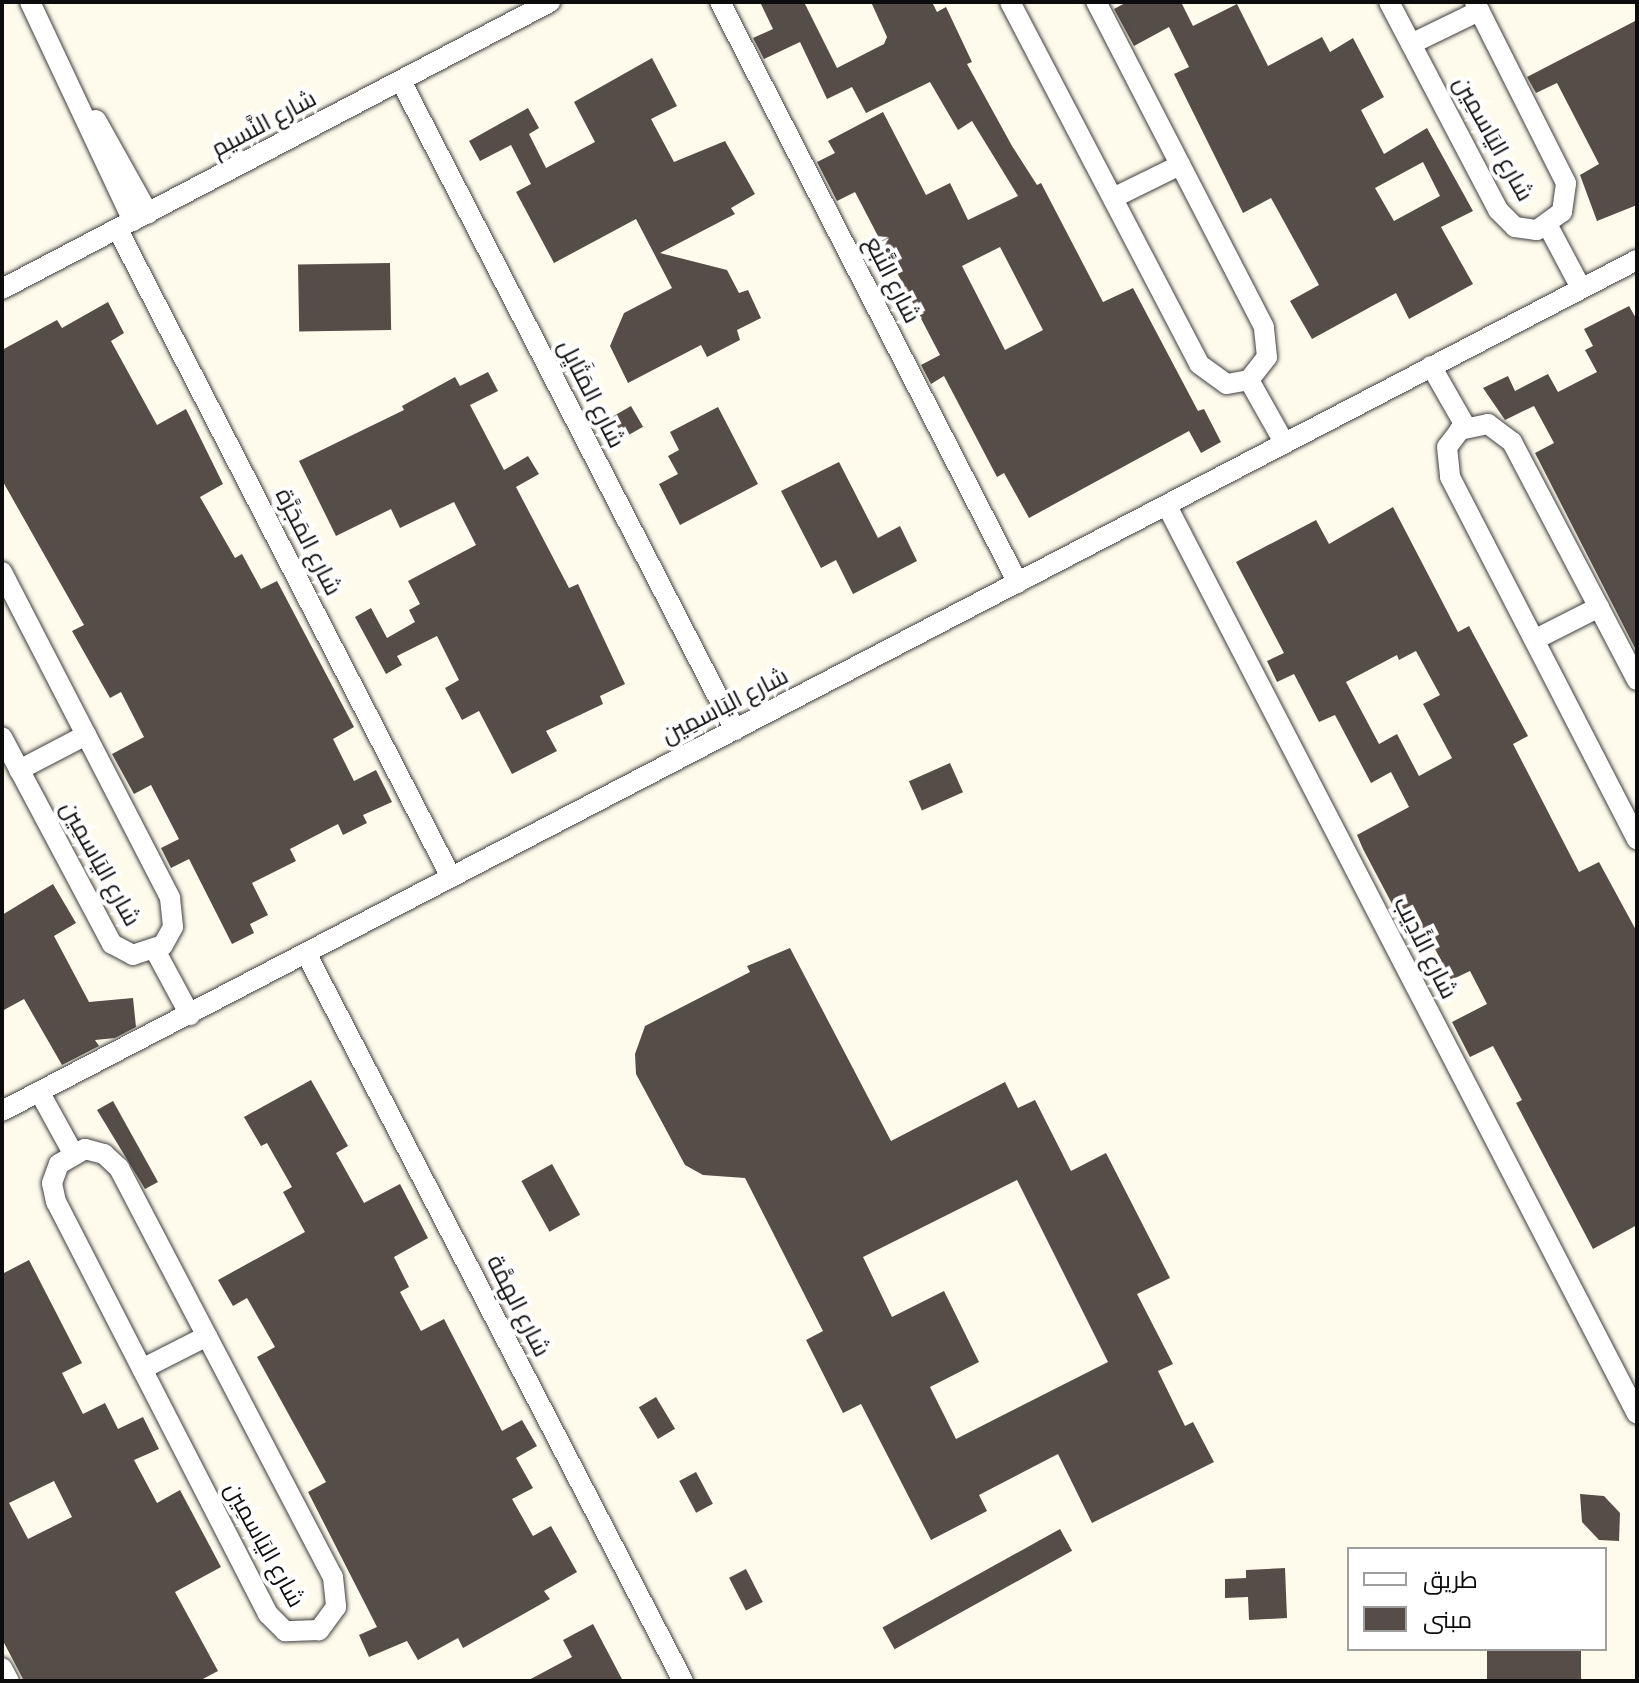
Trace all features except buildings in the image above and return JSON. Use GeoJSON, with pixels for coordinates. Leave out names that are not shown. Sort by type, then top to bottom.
{"type":"FeatureCollection","features":[{"type":"Feature","properties":{"kind":"street","name":"شارع المَجَرَّة"},"geometry":{"type":"LineString","coordinates":[[30,2],[82,105],[107,137],[133,221],[451,877]]}},
{"type":"Feature","properties":{"kind":"street","name":"شارع النَّسيم"},"geometry":{"type":"LineString","coordinates":[[2,289],[550,2]]}},
{"type":"Feature","properties":{"kind":"street","name":"شارع النَّبْع"},"geometry":{"type":"LineString","coordinates":[[720,2],[1018,583]]}},
{"type":"Feature","properties":{"kind":"street"},"geometry":{"type":"LineString","coordinates":[[1010,2],[1206,374],[1227,384],[1249,380],[1267,357],[1264,327],[1096,2]]}},
{"type":"Feature","properties":{"kind":"street","name":"شارع اليَاسمِين"},"geometry":{"type":"LineString","coordinates":[[1389,2],[1411,44],[1498,210],[1526,230],[1548,226],[1566,203],[1563,173],[1477,6],[1411,44]]}},
{"type":"Feature","properties":{"kind":"street","name":"شارع المَثَايِل"},"geometry":{"type":"LineString","coordinates":[[401,81],[735,730]]}},
{"type":"Feature","properties":{"kind":"street"},"geometry":{"type":"LineString","coordinates":[[1113,198],[1180,165]]}},
{"type":"Feature","properties":{"kind":"street","name":"شارع اليَاسمِين"},"geometry":{"type":"LineString","coordinates":[[1548,226],[1581,288]]}},
{"type":"Feature","properties":{"kind":"street","name":"شارع اليَاسمِين"},"geometry":{"type":"LineString","coordinates":[[2,1111],[307,955],[451,877],[1637,260]]}},
{"type":"Feature","properties":{"kind":"street"},"geometry":{"type":"LineString","coordinates":[[1431,366],[1466,427]]}},
{"type":"Feature","properties":{"kind":"street"},"geometry":{"type":"LineString","coordinates":[[1249,380],[1284,442]]}},
{"type":"Feature","properties":{"kind":"street"},"geometry":{"type":"LineString","coordinates":[[1637,680],[1512,442],[1488,424],[1466,427],[1447,447],[1446,467],[1637,840]]}},
{"type":"Feature","properties":{"kind":"street","name":"شارع الأَدِيب"},"geometry":{"type":"LineString","coordinates":[[1167,506],[1637,1414]]}},
{"type":"Feature","properties":{"kind":"street","name":"شارع اليَاسمِين"},"geometry":{"type":"LineString","coordinates":[[2,572],[170,898],[173,927],[155,950],[133,955],[112,944],[2,737]]}},
{"type":"Feature","properties":{"kind":"street"},"geometry":{"type":"LineString","coordinates":[[1534,640],[1599,607]]}},
{"type":"Feature","properties":{"kind":"street"},"geometry":{"type":"LineString","coordinates":[[19,770],[86,735]]}},
{"type":"Feature","properties":{"kind":"street","name":"شارع اليَاسمِين"},"geometry":{"type":"LineString","coordinates":[[155,950],[190,1015]]}},
{"type":"Feature","properties":{"kind":"street","name":"شارع الهِمَّة"},"geometry":{"type":"LineString","coordinates":[[307,955],[683,1681]]}},
{"type":"Feature","properties":{"kind":"street"},"geometry":{"type":"LineString","coordinates":[[40,1093],[73,1153]]}},
{"type":"Feature","properties":{"kind":"street","name":"شارع اليَاسمِين"},"geometry":{"type":"LineString","coordinates":[[95,1150],[119,1168],[207,1336],[333,1577],[336,1607],[319,1630],[285,1631],[268,1614],[53,1193],[54,1173],[73,1153],[95,1150]]}},
{"type":"Feature","properties":{"kind":"street"},"geometry":{"type":"LineString","coordinates":[[142,1369],[207,1336]]}},
{"type":"Feature","properties":{"kind":"street"},"geometry":{"type":"LineString","coordinates":[[2,1668],[9,1681]]}}]}
